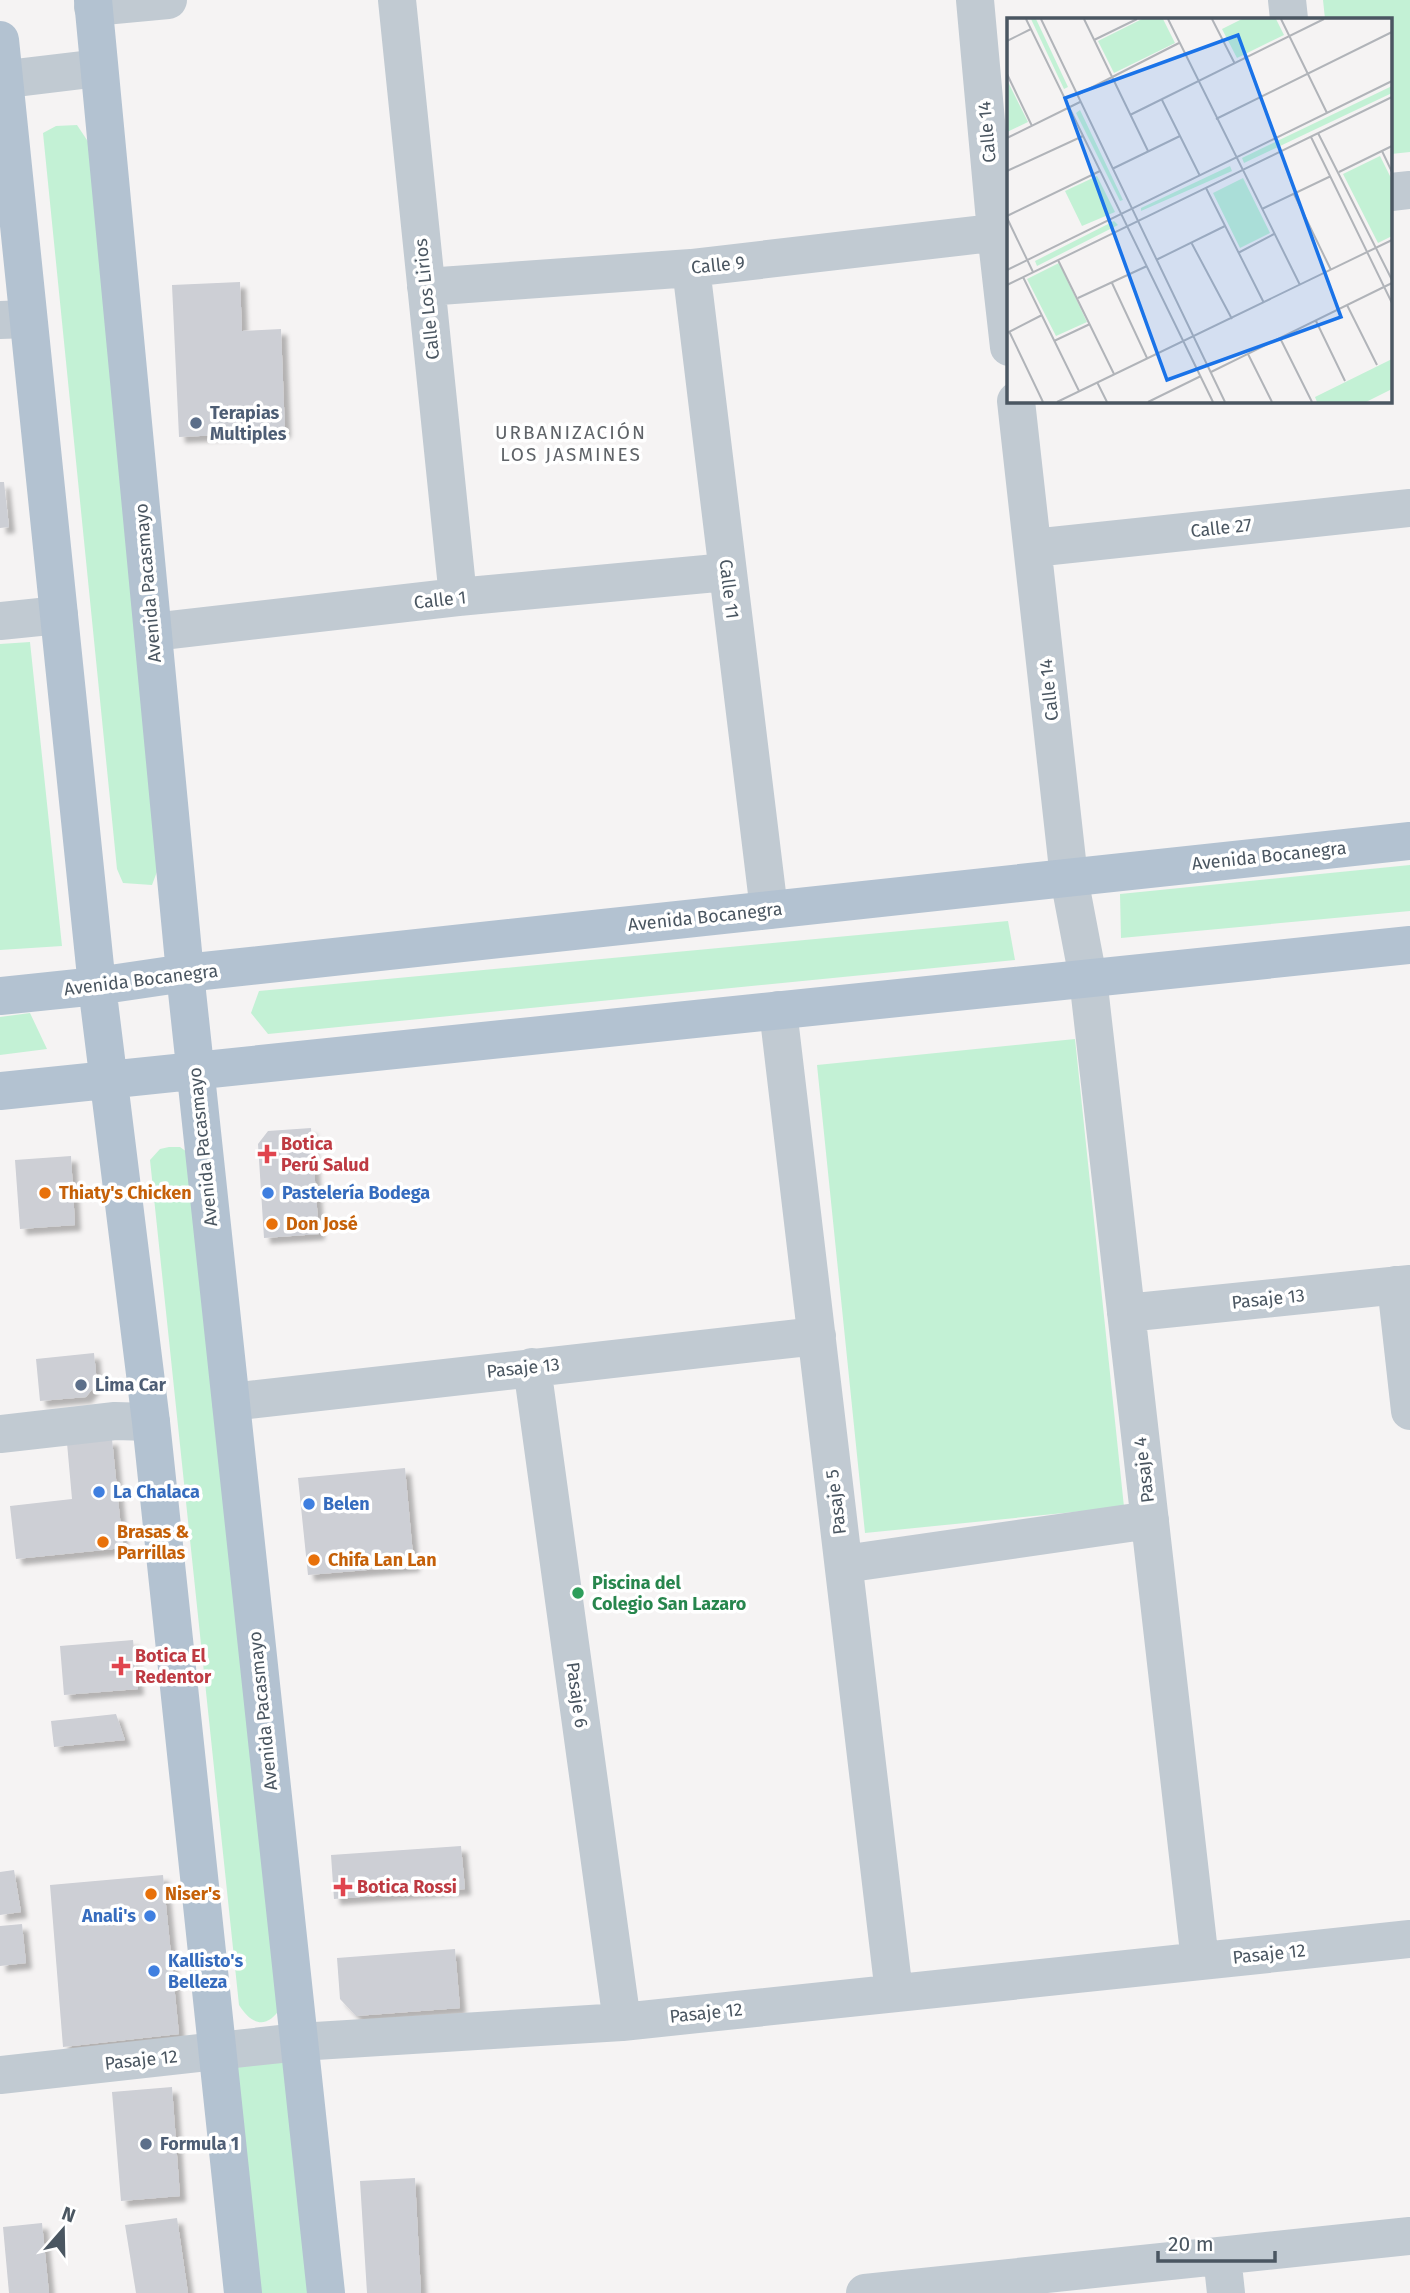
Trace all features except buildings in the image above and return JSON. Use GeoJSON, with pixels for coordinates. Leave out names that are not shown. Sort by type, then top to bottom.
{"type":"FeatureCollection","features":[{"type":"Feature","properties":{"kind":"main road","name":"Avenida Pacasmayo"},"geometry":{"type":"LineString","coordinates":[[93,3],[185,974],[326,2293]]}},
{"type":"Feature","properties":{"kind":"main road"},"geometry":{"type":"LineString","coordinates":[[0,40],[14,320],[59,615],[97,986],[150,1422],[243,2293]]}},
{"type":"Feature","properties":{"kind":"main road","name":"Avenida Bocanegra"},"geometry":{"type":"LineString","coordinates":[[0,996],[1410,841]]}},
{"type":"Feature","properties":{"kind":"main road"},"geometry":{"type":"LineString","coordinates":[[0,1091],[1410,945]]}},
{"type":"Feature","properties":{"kind":"street"},"geometry":{"type":"LineString","coordinates":[[93,3],[168,0]]}},
{"type":"Feature","properties":{"kind":"street","name":"Calle Los Lirios"},"geometry":{"type":"LineString","coordinates":[[397,0],[458,597]]}},
{"type":"Feature","properties":{"kind":"street","name":"Calle 14"},"geometry":{"type":"LineString","coordinates":[[975,0],[1002,231],[1007,314]]}},
{"type":"Feature","properties":{"kind":"street"},"geometry":{"type":"LineString","coordinates":[[1287,0],[1289,18]]}},
{"type":"Feature","properties":{"kind":"street"},"geometry":{"type":"LineString","coordinates":[[2,80],[99,68]]}},
{"type":"Feature","properties":{"kind":"street"},"geometry":{"type":"LineString","coordinates":[[1392,192],[1410,190]]}},
{"type":"Feature","properties":{"kind":"street","name":"Calle 9"},"geometry":{"type":"LineString","coordinates":[[426,287],[691,268],[1002,231]]}},
{"type":"Feature","properties":{"kind":"street","name":"Calle 11"},"geometry":{"type":"LineString","coordinates":[[691,268],[769,910]]}},
{"type":"Feature","properties":{"kind":"street","name":"Calle 14"},"geometry":{"type":"LineString","coordinates":[[1016,402],[1069,878],[1088,978]]}},
{"type":"Feature","properties":{"kind":"street","name":"Calle 27"},"geometry":{"type":"LineString","coordinates":[[1033,548],[1410,508]]}},
{"type":"Feature","properties":{"kind":"street","name":"Calle 1"},"geometry":{"type":"LineString","coordinates":[[153,632],[458,597],[727,572]]}},
{"type":"Feature","properties":{"kind":"street"},"geometry":{"type":"LineString","coordinates":[[0,621],[59,615]]}},
{"type":"Feature","properties":{"kind":"street","name":"Pasaje 4"},"geometry":{"type":"LineString","coordinates":[[1088,978],[1200,1961]]}},
{"type":"Feature","properties":{"kind":"street","name":"Pasaje 5"},"geometry":{"type":"LineString","coordinates":[[778,1010],[894,1993]]}},
{"type":"Feature","properties":{"kind":"street"},"geometry":{"type":"LineString","coordinates":[[1403,1285],[1410,1411]]}},
{"type":"Feature","properties":{"kind":"street","name":"Pasaje 13"},"geometry":{"type":"LineString","coordinates":[[1126,1313],[1403,1285]]}},
{"type":"Feature","properties":{"kind":"street","name":"Pasaje 13"},"geometry":{"type":"LineString","coordinates":[[230,1402],[817,1336]]}},
{"type":"Feature","properties":{"kind":"street","name":"Pasaje 6"},"geometry":{"type":"LineString","coordinates":[[532,1367],[622,2022]]}},
{"type":"Feature","properties":{"kind":"street"},"geometry":{"type":"LineString","coordinates":[[0,1434],[115,1421],[150,1422]]}},
{"type":"Feature","properties":{"kind":"street"},"geometry":{"type":"LineString","coordinates":[[844,1564],[1150,1520]]}},
{"type":"Feature","properties":{"kind":"street","name":"Pasaje 12"},"geometry":{"type":"LineString","coordinates":[[0,2076],[299,2042],[622,2022],[1410,1938]]}},
{"type":"Feature","properties":{"kind":"street"},"geometry":{"type":"LineString","coordinates":[[865,2293],[923,2290],[1410,2236]]}},
{"type":"Feature","properties":{"kind":"street"},"geometry":{"type":"LineString","coordinates":[[1222,2256],[1226,2293]]}},
{"type":"Feature","properties":{"kind":"green space"},"geometry":{"type":"Polygon","coordinates":[[[1323,0],[1410,0],[1410,152],[1392,154],[1392,18],[1325,18],[1323,0]]]}},
{"type":"Feature","properties":{"kind":"green space"},"geometry":{"type":"Polygon","coordinates":[[[77,125],[89,143],[158,869],[152,885],[123,883],[117,869],[43,133],[56,126],[77,125]]]}},
{"type":"Feature","properties":{"kind":"green space"},"geometry":{"type":"Polygon","coordinates":[[[30,642],[62,946],[0,950],[0,644],[30,642]]]}},
{"type":"Feature","properties":{"kind":"green space"},"geometry":{"type":"Polygon","coordinates":[[[1410,865],[1410,911],[1121,938],[1120,894],[1410,865]]]}},
{"type":"Feature","properties":{"kind":"green space"},"geometry":{"type":"Polygon","coordinates":[[[1008,921],[1015,960],[268,1034],[251,1013],[259,991],[1008,921]]]}},
{"type":"Feature","properties":{"kind":"green space"},"geometry":{"type":"Polygon","coordinates":[[[30,1013],[47,1049],[0,1055],[0,1017],[30,1013]]]}},
{"type":"Feature","properties":{"kind":"green space"},"geometry":{"type":"Polygon","coordinates":[[[1075,1039],[1124,1507],[865,1533],[817,1065],[1075,1039]]]}},
{"type":"Feature","properties":{"kind":"green space"},"geometry":{"type":"Polygon","coordinates":[[[180,1147],[187,1152],[281,2007],[265,2022],[255,2021],[239,2005],[150,1160],[160,1149],[180,1147]]]}},
{"type":"Feature","properties":{"kind":"green space"},"geometry":{"type":"Polygon","coordinates":[[[299,2042],[325,2293],[241,2293],[216,2052],[299,2042]]]}},
{"type":"Feature","properties":{"kind":"place","name":"Terapias Multiples"},"geometry":{"type":"Point","coordinates":[196,423]}},
{"type":"Feature","properties":{"kind":"place","name":"Botica Perú Salud"},"geometry":{"type":"Point","coordinates":[267,1154]}},
{"type":"Feature","properties":{"kind":"place","name":"Thiaty's Chicken"},"geometry":{"type":"Point","coordinates":[45,1193]}},
{"type":"Feature","properties":{"kind":"place","name":"Pastelería Bodega"},"geometry":{"type":"Point","coordinates":[268,1193]}},
{"type":"Feature","properties":{"kind":"place","name":"Don José"},"geometry":{"type":"Point","coordinates":[272,1224]}},
{"type":"Feature","properties":{"kind":"place","name":"Lima Car"},"geometry":{"type":"Point","coordinates":[81,1385]}},
{"type":"Feature","properties":{"kind":"place","name":"La Chalaca"},"geometry":{"type":"Point","coordinates":[99,1492]}},
{"type":"Feature","properties":{"kind":"place","name":"Belen"},"geometry":{"type":"Point","coordinates":[309,1504]}},
{"type":"Feature","properties":{"kind":"place","name":"Brasas & Parrillas"},"geometry":{"type":"Point","coordinates":[103,1542]}},
{"type":"Feature","properties":{"kind":"place","name":"Chifa Lan Lan"},"geometry":{"type":"Point","coordinates":[314,1560]}},
{"type":"Feature","properties":{"kind":"place","name":"Piscina del Colegio San Lazaro"},"geometry":{"type":"Point","coordinates":[578,1593]}},
{"type":"Feature","properties":{"kind":"place","name":"Botica El Redentor"},"geometry":{"type":"Point","coordinates":[121,1666]}},
{"type":"Feature","properties":{"kind":"place","name":"Botica Rossi"},"geometry":{"type":"Point","coordinates":[343,1887]}},
{"type":"Feature","properties":{"kind":"place","name":"Niser's"},"geometry":{"type":"Point","coordinates":[151,1894]}},
{"type":"Feature","properties":{"kind":"place","name":"Anali's"},"geometry":{"type":"Point","coordinates":[150,1916]}},
{"type":"Feature","properties":{"kind":"place","name":"Kallisto's Belleza"},"geometry":{"type":"Point","coordinates":[154,1971]}},
{"type":"Feature","properties":{"kind":"place","name":"Formula 1"},"geometry":{"type":"Point","coordinates":[146,2144]}},
{"type":"Feature","properties":{"kind":"district","name":"URBANIZACIÓN LOS JASMINES"},"geometry":{"type":"Point","coordinates":[571,443]}}]}
